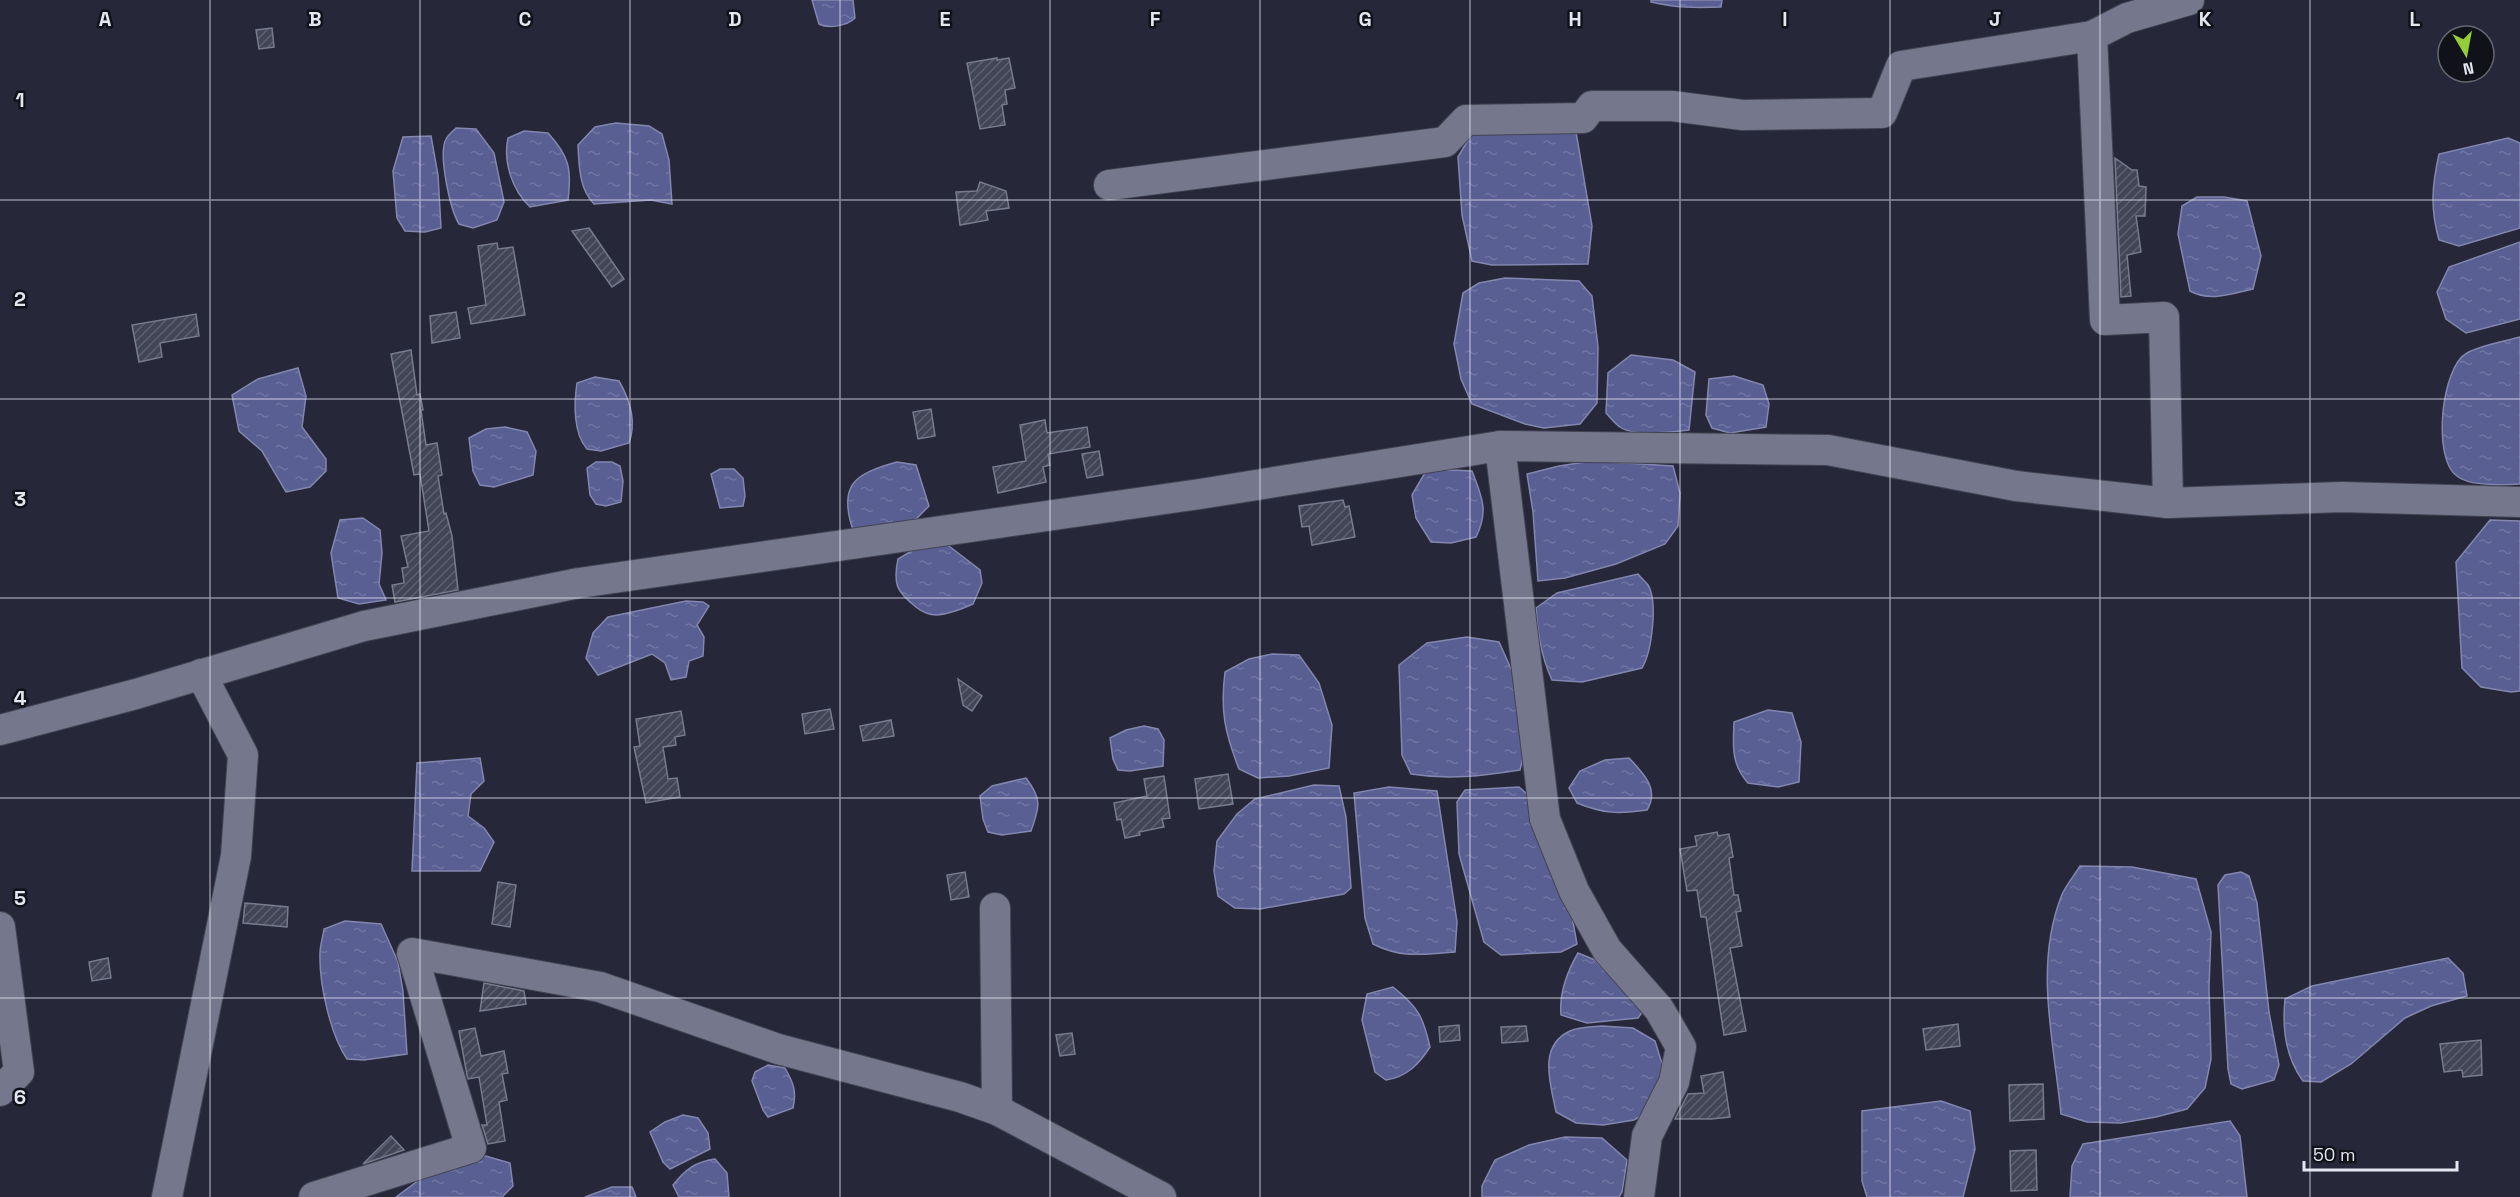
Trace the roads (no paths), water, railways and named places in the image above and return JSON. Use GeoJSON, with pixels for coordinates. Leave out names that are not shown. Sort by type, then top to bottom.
{"type":"FeatureCollection","features":[{"type":"Feature","properties":{"kind":"street"},"geometry":{"type":"LineString","coordinates":[[1109,185],[1445,142],[1466,120],[1583,118],[1592,106],[1672,106],[1742,115],[1882,112],[1900,66],[2092,36],[2127,18],[2189,0]]}},
{"type":"Feature","properties":{"kind":"street"},"geometry":{"type":"LineString","coordinates":[[2092,36],[2105,320],[2164,318],[2168,503]]}},
{"type":"Feature","properties":{"kind":"street"},"geometry":{"type":"LineString","coordinates":[[1500,446],[1545,819],[1574,891],[1607,950],[1659,1009],[1681,1047],[1674,1082],[1647,1136],[1639,1197]]}},
{"type":"Feature","properties":{"kind":"street"},"geometry":{"type":"LineString","coordinates":[[0,730],[364,626],[579,583],[1200,494],[1500,446],[1828,450],[2016,486],[2168,503],[2343,497],[2520,502]]}},
{"type":"Feature","properties":{"kind":"street"},"geometry":{"type":"LineString","coordinates":[[167,1197],[237,845],[243,755],[201,674]]}},
{"type":"Feature","properties":{"kind":"street"},"geometry":{"type":"LineString","coordinates":[[995,908],[997,1110]]}},
{"type":"Feature","properties":{"kind":"street"},"geometry":{"type":"LineString","coordinates":[[0,927],[20,1072],[0,1091]]}},
{"type":"Feature","properties":{"kind":"street"},"geometry":{"type":"LineString","coordinates":[[314,1197],[471,1148],[412,953],[600,987],[778,1049],[960,1097],[997,1110],[1161,1197]]}},
{"type":"Feature","properties":{"kind":"water"},"geometry":{"type":"Polygon","coordinates":[[[812,0],[853,0],[855,18],[837,26],[819,24],[812,0]]]}},
{"type":"Feature","properties":{"kind":"water"},"geometry":{"type":"Polygon","coordinates":[[[1651,0],[1722,0],[1721,7],[1686,7],[1651,2],[1651,0]]]}},
{"type":"Feature","properties":{"kind":"water"},"geometry":{"type":"Polygon","coordinates":[[[616,123],[649,126],[662,134],[669,160],[672,204],[651,200],[594,204],[589,198],[581,176],[578,145],[595,127],[616,123]]]}},
{"type":"Feature","properties":{"kind":"water"},"geometry":{"type":"Polygon","coordinates":[[[456,128],[476,129],[494,153],[504,202],[497,220],[473,228],[459,224],[446,182],[444,146],[447,138],[456,128]]]}},
{"type":"Feature","properties":{"kind":"water"},"geometry":{"type":"Polygon","coordinates":[[[524,131],[548,133],[561,149],[569,171],[568,200],[530,207],[518,192],[510,175],[507,147],[508,138],[524,131]]]}},
{"type":"Feature","properties":{"kind":"water"},"geometry":{"type":"Polygon","coordinates":[[[1576,132],[1592,226],[1588,264],[1492,265],[1472,261],[1462,215],[1458,157],[1472,133],[1576,132]]]}},
{"type":"Feature","properties":{"kind":"water"},"geometry":{"type":"Polygon","coordinates":[[[431,136],[438,175],[441,228],[425,232],[405,231],[397,218],[393,171],[403,137],[431,136]]]}},
{"type":"Feature","properties":{"kind":"water"},"geometry":{"type":"Polygon","coordinates":[[[2508,138],[2520,143],[2520,228],[2459,246],[2439,240],[2434,218],[2433,197],[2439,154],[2508,138]]]}},
{"type":"Feature","properties":{"kind":"water"},"geometry":{"type":"Polygon","coordinates":[[[2197,197],[2224,197],[2247,201],[2261,256],[2253,289],[2213,297],[2190,291],[2178,234],[2182,206],[2197,197]]]}},
{"type":"Feature","properties":{"kind":"water"},"geometry":{"type":"Polygon","coordinates":[[[2520,242],[2520,319],[2466,333],[2446,319],[2437,292],[2449,267],[2520,242]]]}},
{"type":"Feature","properties":{"kind":"water"},"geometry":{"type":"Polygon","coordinates":[[[1505,278],[1579,281],[1592,296],[1598,347],[1597,403],[1580,424],[1544,428],[1525,424],[1472,404],[1461,379],[1454,344],[1463,293],[1479,283],[1505,278]]]}},
{"type":"Feature","properties":{"kind":"water"},"geometry":{"type":"Polygon","coordinates":[[[2520,337],[2520,484],[2487,484],[2462,479],[2449,466],[2444,452],[2443,413],[2451,376],[2458,362],[2467,353],[2520,337]]]}},
{"type":"Feature","properties":{"kind":"water"},"geometry":{"type":"Polygon","coordinates":[[[1631,355],[1673,360],[1695,372],[1689,430],[1634,432],[1620,427],[1606,413],[1608,373],[1631,355]]]}},
{"type":"Feature","properties":{"kind":"water"},"geometry":{"type":"Polygon","coordinates":[[[298,368],[306,396],[302,427],[326,459],[326,471],[310,487],[286,492],[262,451],[239,431],[232,395],[258,379],[298,368]]]}},
{"type":"Feature","properties":{"kind":"water"},"geometry":{"type":"Polygon","coordinates":[[[1734,376],[1763,385],[1769,404],[1766,427],[1730,433],[1712,428],[1706,415],[1709,379],[1734,376]]]}},
{"type":"Feature","properties":{"kind":"water"},"geometry":{"type":"Polygon","coordinates":[[[595,377],[619,381],[629,403],[632,419],[629,443],[601,451],[587,449],[579,435],[576,418],[577,383],[595,377]]]}},
{"type":"Feature","properties":{"kind":"water"},"geometry":{"type":"Polygon","coordinates":[[[505,427],[527,432],[536,451],[533,475],[494,487],[480,485],[473,471],[469,438],[486,429],[505,427]]]}},
{"type":"Feature","properties":{"kind":"water"},"geometry":{"type":"Polygon","coordinates":[[[1592,461],[1673,466],[1680,493],[1678,526],[1665,544],[1616,564],[1565,578],[1538,581],[1533,512],[1527,474],[1592,461]]]}},
{"type":"Feature","properties":{"kind":"water"},"geometry":{"type":"Polygon","coordinates":[[[596,462],[612,462],[620,466],[623,481],[621,502],[606,506],[596,504],[590,495],[587,468],[596,462]]]}},
{"type":"Feature","properties":{"kind":"water"},"geometry":{"type":"Polygon","coordinates":[[[897,462],[916,465],[929,506],[916,519],[869,536],[854,533],[848,503],[853,484],[870,471],[897,462]]]}},
{"type":"Feature","properties":{"kind":"water"},"geometry":{"type":"Polygon","coordinates":[[[720,469],[734,469],[743,478],[745,496],[743,506],[720,508],[711,474],[720,469]]]}},
{"type":"Feature","properties":{"kind":"water"},"geometry":{"type":"Polygon","coordinates":[[[1426,471],[1472,471],[1483,504],[1480,528],[1476,537],[1451,543],[1431,542],[1416,518],[1412,495],[1426,471]]]}},
{"type":"Feature","properties":{"kind":"water"},"geometry":{"type":"Polygon","coordinates":[[[363,518],[380,530],[382,553],[379,584],[386,600],[359,604],[338,598],[331,553],[340,520],[363,518]]]}},
{"type":"Feature","properties":{"kind":"water"},"geometry":{"type":"Polygon","coordinates":[[[2490,520],[2520,521],[2520,691],[2511,692],[2481,687],[2462,668],[2456,562],[2490,520]]]}},
{"type":"Feature","properties":{"kind":"water"},"geometry":{"type":"Polygon","coordinates":[[[945,543],[980,570],[982,583],[973,604],[947,614],[926,613],[918,609],[900,591],[896,581],[898,559],[918,547],[945,543]]]}},
{"type":"Feature","properties":{"kind":"water"},"geometry":{"type":"Polygon","coordinates":[[[1638,574],[1648,585],[1653,603],[1651,639],[1642,668],[1582,682],[1552,680],[1541,645],[1536,608],[1557,593],[1638,574]]]}},
{"type":"Feature","properties":{"kind":"water"},"geometry":{"type":"Polygon","coordinates":[[[686,601],[703,602],[709,606],[697,625],[704,637],[703,656],[689,661],[686,677],[671,680],[665,663],[652,654],[598,675],[586,658],[593,633],[608,617],[686,601]]]}},
{"type":"Feature","properties":{"kind":"water"},"geometry":{"type":"Polygon","coordinates":[[[1467,637],[1499,642],[1526,702],[1523,758],[1520,770],[1466,777],[1411,774],[1402,755],[1399,665],[1427,643],[1467,637]]]}},
{"type":"Feature","properties":{"kind":"water"},"geometry":{"type":"Polygon","coordinates":[[[1272,654],[1299,655],[1319,683],[1332,725],[1329,768],[1289,776],[1258,778],[1239,769],[1225,722],[1223,699],[1225,672],[1249,659],[1272,654]]]}},
{"type":"Feature","properties":{"kind":"water"},"geometry":{"type":"Polygon","coordinates":[[[1768,710],[1792,713],[1801,742],[1799,782],[1778,787],[1748,783],[1738,769],[1734,747],[1734,722],[1768,710]]]}},
{"type":"Feature","properties":{"kind":"water"},"geometry":{"type":"Polygon","coordinates":[[[1144,726],[1158,729],[1164,740],[1163,766],[1130,771],[1118,770],[1113,759],[1110,738],[1126,730],[1144,726]]]}},
{"type":"Feature","properties":{"kind":"water"},"geometry":{"type":"Polygon","coordinates":[[[480,758],[484,781],[471,794],[468,816],[484,828],[494,842],[480,871],[412,871],[417,763],[480,758]]]}},
{"type":"Feature","properties":{"kind":"water"},"geometry":{"type":"Polygon","coordinates":[[[1629,758],[1651,788],[1651,802],[1647,810],[1612,812],[1577,803],[1569,788],[1580,771],[1605,760],[1629,758]]]}},
{"type":"Feature","properties":{"kind":"water"},"geometry":{"type":"Polygon","coordinates":[[[1026,778],[1035,792],[1038,803],[1031,831],[1002,835],[988,832],[983,819],[980,796],[992,786],[1026,778]]]}},
{"type":"Feature","properties":{"kind":"water"},"geometry":{"type":"Polygon","coordinates":[[[1314,785],[1339,786],[1346,817],[1351,888],[1344,894],[1260,909],[1235,908],[1218,896],[1214,871],[1217,841],[1237,814],[1255,799],[1314,785]]]}},
{"type":"Feature","properties":{"kind":"water"},"geometry":{"type":"Polygon","coordinates":[[[1389,787],[1437,791],[1457,922],[1455,952],[1403,954],[1373,944],[1365,918],[1354,793],[1389,787]]]}},
{"type":"Feature","properties":{"kind":"water"},"geometry":{"type":"Polygon","coordinates":[[[1519,787],[1528,795],[1572,916],[1577,944],[1561,952],[1501,955],[1484,942],[1459,854],[1457,802],[1465,790],[1519,787]]]}},
{"type":"Feature","properties":{"kind":"water"},"geometry":{"type":"Polygon","coordinates":[[[2080,866],[2132,867],[2196,879],[2211,932],[2209,988],[2211,1059],[2205,1088],[2187,1109],[2121,1123],[2087,1122],[2061,1114],[2048,1005],[2049,950],[2053,923],[2061,897],[2080,866]]]}},
{"type":"Feature","properties":{"kind":"water"},"geometry":{"type":"Polygon","coordinates":[[[2241,872],[2249,876],[2257,903],[2269,1012],[2279,1065],[2274,1080],[2242,1089],[2231,1084],[2228,1069],[2218,885],[2225,875],[2241,872]]]}},
{"type":"Feature","properties":{"kind":"water"},"geometry":{"type":"Polygon","coordinates":[[[345,921],[381,924],[398,962],[403,991],[407,1054],[364,1060],[347,1059],[335,1036],[321,979],[320,947],[324,929],[345,921]]]}},
{"type":"Feature","properties":{"kind":"water"},"geometry":{"type":"Polygon","coordinates":[[[1578,953],[1595,960],[1643,1011],[1638,1018],[1587,1023],[1561,1015],[1561,999],[1565,983],[1578,953]]]}},
{"type":"Feature","properties":{"kind":"water"},"geometry":{"type":"Polygon","coordinates":[[[2448,958],[2463,973],[2467,996],[2431,1006],[2405,1018],[2351,1064],[2321,1082],[2303,1081],[2293,1063],[2286,1042],[2285,999],[2312,986],[2448,958]]]}},
{"type":"Feature","properties":{"kind":"water"},"geometry":{"type":"Polygon","coordinates":[[[1393,987],[1408,1000],[1418,1013],[1425,1027],[1430,1047],[1412,1069],[1386,1080],[1375,1072],[1362,1020],[1367,994],[1393,987]]]}},
{"type":"Feature","properties":{"kind":"water"},"geometry":{"type":"Polygon","coordinates":[[[1602,1026],[1633,1028],[1655,1041],[1663,1067],[1657,1092],[1646,1113],[1634,1120],[1603,1125],[1576,1123],[1556,1112],[1550,1078],[1550,1056],[1553,1046],[1570,1031],[1602,1026]]]}},
{"type":"Feature","properties":{"kind":"water"},"geometry":{"type":"Polygon","coordinates":[[[768,1065],[785,1068],[792,1082],[795,1097],[793,1108],[768,1117],[752,1081],[755,1072],[768,1065]]]}},
{"type":"Feature","properties":{"kind":"water"},"geometry":{"type":"Polygon","coordinates":[[[1941,1101],[1970,1111],[1975,1149],[1963,1197],[1867,1197],[1862,1181],[1862,1111],[1941,1101]]]}},
{"type":"Feature","properties":{"kind":"water"},"geometry":{"type":"Polygon","coordinates":[[[683,1115],[698,1118],[708,1133],[710,1149],[670,1169],[663,1162],[650,1132],[665,1122],[683,1115]]]}},
{"type":"Feature","properties":{"kind":"water"},"geometry":{"type":"Polygon","coordinates":[[[2230,1121],[2240,1136],[2247,1197],[2070,1197],[2072,1166],[2083,1144],[2230,1121]]]}},
{"type":"Feature","properties":{"kind":"water"},"geometry":{"type":"Polygon","coordinates":[[[1565,1137],[1602,1138],[1627,1160],[1622,1192],[1619,1197],[1482,1197],[1482,1186],[1495,1160],[1529,1145],[1565,1137]]]}},
{"type":"Feature","properties":{"kind":"water"},"geometry":{"type":"Polygon","coordinates":[[[482,1155],[510,1163],[513,1186],[502,1197],[396,1197],[430,1172],[482,1155]]]}},
{"type":"Feature","properties":{"kind":"water"},"geometry":{"type":"Polygon","coordinates":[[[715,1159],[727,1173],[729,1197],[679,1197],[673,1185],[682,1175],[696,1164],[715,1159]]]}},
{"type":"Feature","properties":{"kind":"water"},"geometry":{"type":"Polygon","coordinates":[[[612,1187],[632,1187],[636,1197],[585,1197],[612,1187]]]}}]}
